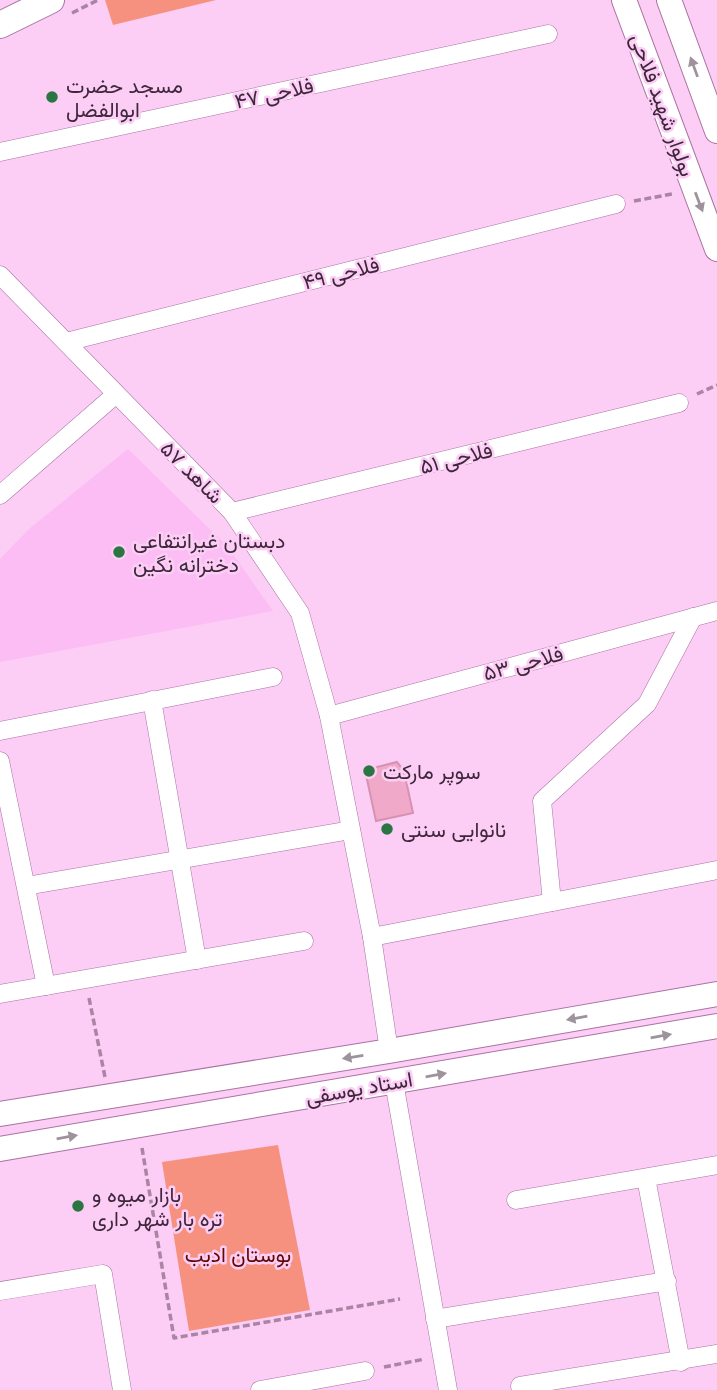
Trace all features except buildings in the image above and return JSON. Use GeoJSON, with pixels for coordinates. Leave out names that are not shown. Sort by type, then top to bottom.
{"type":"FeatureCollection","features":[{"type":"Feature","properties":{"kind":"main road"},"geometry":{"type":"LineString","coordinates":[[0,25],[51,0]]}},
{"type":"Feature","properties":{"kind":"street","name":"بولوار شهید فلاحی"},"geometry":{"type":"LineString","coordinates":[[624,0],[717,248]]}},
{"type":"Feature","properties":{"kind":"street","name":"بولوار شهید فلاحی"},"geometry":{"type":"LineString","coordinates":[[669,0],[717,131]]}},
{"type":"Feature","properties":{"kind":"street","name":"فلاحی ۴۷"},"geometry":{"type":"LineString","coordinates":[[0,152],[548,34]]}},
{"type":"Feature","properties":{"kind":"street","name":"فلاحی ۴۹"},"geometry":{"type":"LineString","coordinates":[[65,342],[616,204]]}},
{"type":"Feature","properties":{"kind":"street","name":"شاهد ۵۷"},"geometry":{"type":"LineString","coordinates":[[0,275],[232,512],[300,613],[329,716],[372,937],[389,1051]]}},
{"type":"Feature","properties":{"kind":"street"},"geometry":{"type":"LineString","coordinates":[[0,495],[115,395]]}},
{"type":"Feature","properties":{"kind":"street","name":"فلاحی ۵۱"},"geometry":{"type":"LineString","coordinates":[[232,512],[679,403]]}},
{"type":"Feature","properties":{"kind":"street","name":"فلاحی ۵۳"},"geometry":{"type":"LineString","coordinates":[[329,716],[717,611]]}},
{"type":"Feature","properties":{"kind":"street"},"geometry":{"type":"LineString","coordinates":[[552,902],[542,801],[647,704],[693,617]]}},
{"type":"Feature","properties":{"kind":"street"},"geometry":{"type":"LineString","coordinates":[[0,731],[272,677]]}},
{"type":"Feature","properties":{"kind":"street"},"geometry":{"type":"LineString","coordinates":[[152,701],[197,960]]}},
{"type":"Feature","properties":{"kind":"street"},"geometry":{"type":"LineString","coordinates":[[0,761],[5,809],[26,886],[46,986]]}},
{"type":"Feature","properties":{"kind":"street"},"geometry":{"type":"LineString","coordinates":[[26,886],[351,830]]}},
{"type":"Feature","properties":{"kind":"street"},"geometry":{"type":"LineString","coordinates":[[372,937],[717,870]]}},
{"type":"Feature","properties":{"kind":"street"},"geometry":{"type":"LineString","coordinates":[[0,994],[304,941]]}},
{"type":"Feature","properties":{"kind":"street","name":"استاد یوسفی"},"geometry":{"type":"LineString","coordinates":[[0,1114],[717,994]]}},
{"type":"Feature","properties":{"kind":"street","name":"استاد یوسفی"},"geometry":{"type":"LineString","coordinates":[[0,1149],[717,1026]]}},
{"type":"Feature","properties":{"kind":"street"},"geometry":{"type":"LineString","coordinates":[[389,1051],[448,1390]]}},
{"type":"Feature","properties":{"kind":"street"},"geometry":{"type":"LineString","coordinates":[[516,1200],[717,1165]]}},
{"type":"Feature","properties":{"kind":"street"},"geometry":{"type":"LineString","coordinates":[[646,1178],[681,1362]]}},
{"type":"Feature","properties":{"kind":"street"},"geometry":{"type":"LineString","coordinates":[[0,1290],[103,1274],[122,1390]]}},
{"type":"Feature","properties":{"kind":"street"},"geometry":{"type":"LineString","coordinates":[[435,1319],[667,1281]]}},
{"type":"Feature","properties":{"kind":"street"},"geometry":{"type":"LineString","coordinates":[[520,1386],[681,1362],[717,1354]]}},
{"type":"Feature","properties":{"kind":"street"},"geometry":{"type":"LineString","coordinates":[[260,1390],[365,1371]]}},
{"type":"Feature","properties":{"kind":"path"},"geometry":{"type":"LineString","coordinates":[[616,204],[694,190]]}},
{"type":"Feature","properties":{"kind":"path"},"geometry":{"type":"LineString","coordinates":[[85,979],[109,1096]]}},
{"type":"Feature","properties":{"kind":"path"},"geometry":{"type":"LineString","coordinates":[[138,1125],[174,1339],[400,1299]]}},
{"type":"Feature","properties":{"kind":"path"},"geometry":{"type":"LineString","coordinates":[[365,1371],[442,1356]]}},
{"type":"Feature","properties":{"kind":"shaded area","name":"دبستان غیرانتفاعی دخترانه نگین"},"geometry":{"type":"Polygon","coordinates":[[[128,449],[227,546],[273,611],[0,662],[0,559],[29,529],[128,449]]]}},
{"type":"Feature","properties":{"kind":"green space"},"geometry":{"type":"Polygon","coordinates":[[[105,0],[216,0],[113,25],[105,0]]]}},
{"type":"Feature","properties":{"kind":"green space","name":"بوستان ادیب"},"geometry":{"type":"Polygon","coordinates":[[[278,1145],[310,1310],[189,1331],[162,1162],[278,1145]]]}},
{"type":"Feature","properties":{"kind":"place","name":"مسجد حضرت ابوالفضل"},"geometry":{"type":"Point","coordinates":[52,97]}},
{"type":"Feature","properties":{"kind":"place","name":"دبستان غیرانتفاعی دخترانه نگین"},"geometry":{"type":"Point","coordinates":[119,552]}},
{"type":"Feature","properties":{"kind":"place","name":"سوپر مارکت"},"geometry":{"type":"Point","coordinates":[369,771]}},
{"type":"Feature","properties":{"kind":"place","name":"نانوایی سنتی"},"geometry":{"type":"Point","coordinates":[387,829]}},
{"type":"Feature","properties":{"kind":"place","name":"بازار میوه و تره بار شهر داری"},"geometry":{"type":"Point","coordinates":[78,1206]}}]}
